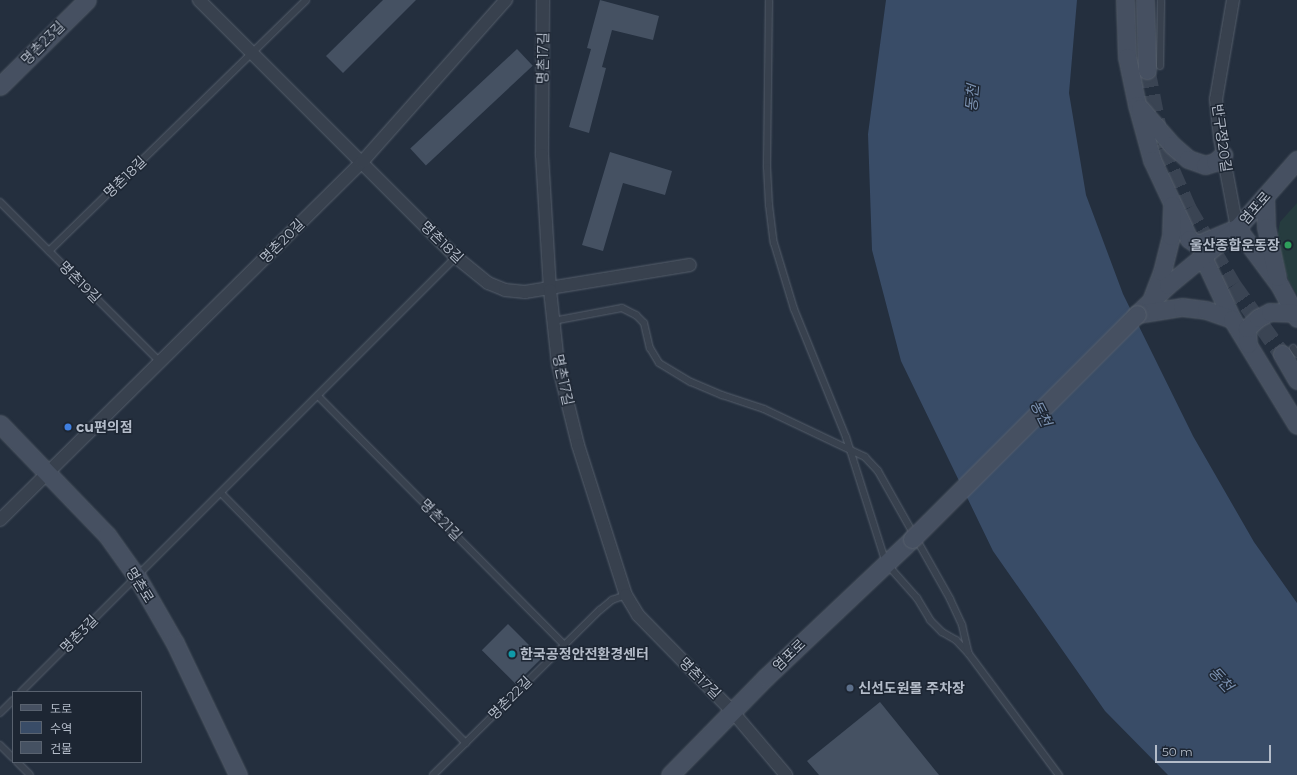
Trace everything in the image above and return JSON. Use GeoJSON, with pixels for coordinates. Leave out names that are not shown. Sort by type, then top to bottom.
{"type":"FeatureCollection","features":[{"type":"Feature","properties":{"kind":"main road","name":"명촌23길"},"geometry":{"type":"LineString","coordinates":[[0,86],[87,0]]}},
{"type":"Feature","properties":{"kind":"main road"},"geometry":{"type":"LineString","coordinates":[[1124,0],[1127,57],[1137,105],[1152,160],[1172,199],[1189,239],[1195,243],[1201,243],[1237,228],[1280,286],[1295,316]]}},
{"type":"Feature","properties":{"kind":"main road"},"geometry":{"type":"LineString","coordinates":[[1145,0],[1154,68]]}},
{"type":"Feature","properties":{"kind":"main road"},"geometry":{"type":"LineString","coordinates":[[1137,105],[1172,145],[1188,159],[1205,165],[1215,162],[1223,155]]}},
{"type":"Feature","properties":{"kind":"main road","name":"염포로"},"geometry":{"type":"LineString","coordinates":[[670,775],[732,711],[912,538],[1143,309],[1168,285],[1237,228],[1297,160]]}},
{"type":"Feature","properties":{"kind":"main road"},"geometry":{"type":"LineString","coordinates":[[1265,196],[1266,227],[1271,254],[1280,286]]}},
{"type":"Feature","properties":{"kind":"main road"},"geometry":{"type":"LineString","coordinates":[[1143,309],[1162,272],[1172,236],[1172,199]]}},
{"type":"Feature","properties":{"kind":"main road"},"geometry":{"type":"LineString","coordinates":[[1203,257],[1232,319],[1297,425]]}},
{"type":"Feature","properties":{"kind":"main road"},"geometry":{"type":"LineString","coordinates":[[1143,309],[1182,307],[1206,310],[1232,319]]}},
{"type":"Feature","properties":{"kind":"main road"},"geometry":{"type":"LineString","coordinates":[[1248,344],[1247,328],[1258,318],[1270,312],[1295,316]]}},
{"type":"Feature","properties":{"kind":"main road"},"geometry":{"type":"LineString","coordinates":[[1290,352],[1297,380]]}},
{"type":"Feature","properties":{"kind":"main road","name":"명촌로"},"geometry":{"type":"LineString","coordinates":[[0,424],[48,472],[106,535],[137,577],[175,643],[238,775]]}},
{"type":"Feature","properties":{"kind":"street","name":"명촌18길"},"geometry":{"type":"LineString","coordinates":[[199,0],[456,257],[488,283],[506,290],[525,292],[550,290],[690,265]]}},
{"type":"Feature","properties":{"kind":"street","name":"명촌20길"},"geometry":{"type":"LineString","coordinates":[[0,520],[362,162],[506,0]]}},
{"type":"Feature","properties":{"kind":"street","name":"명촌17길"},"geometry":{"type":"LineString","coordinates":[[543,0],[542,155],[550,290],[558,364],[578,445],[626,595],[638,615],[732,711],[786,775]]}},
{"type":"Feature","properties":{"kind":"street","name":"반구정20길"},"geometry":{"type":"LineString","coordinates":[[1233,0],[1216,99],[1223,155],[1237,228]]}},
{"type":"Feature","properties":{"kind":"lane"},"geometry":{"type":"LineString","coordinates":[[252,53],[306,0]]}},
{"type":"Feature","properties":{"kind":"lane"},"geometry":{"type":"LineString","coordinates":[[769,0],[767,167],[769,205],[774,244],[794,309],[851,450],[886,563],[917,598],[930,620],[942,632],[956,640],[969,654],[1059,775]]}},
{"type":"Feature","properties":{"kind":"lane"},"geometry":{"type":"LineString","coordinates":[[1154,68],[1161,0]]}},
{"type":"Feature","properties":{"kind":"lane","name":"명촌18길"},"geometry":{"type":"LineString","coordinates":[[49,251],[252,53]]}},
{"type":"Feature","properties":{"kind":"lane","name":"명촌19길"},"geometry":{"type":"LineString","coordinates":[[0,202],[160,362]]}},
{"type":"Feature","properties":{"kind":"lane"},"geometry":{"type":"LineString","coordinates":[[137,577],[456,257]]}},
{"type":"Feature","properties":{"kind":"lane"},"geometry":{"type":"LineString","coordinates":[[553,321],[622,308],[636,315],[644,323],[650,348],[659,363],[691,382],[722,395],[764,409],[865,457],[878,471],[950,599],[962,625],[969,654]]}},
{"type":"Feature","properties":{"kind":"lane","name":"명촌21길"},"geometry":{"type":"LineString","coordinates":[[318,396],[564,645]]}},
{"type":"Feature","properties":{"kind":"lane"},"geometry":{"type":"LineString","coordinates":[[221,493],[466,743]]}},
{"type":"Feature","properties":{"kind":"lane","name":"명촌3길"},"geometry":{"type":"LineString","coordinates":[[22,691],[137,577]]}},
{"type":"Feature","properties":{"kind":"lane","name":"명촌22길"},"geometry":{"type":"LineString","coordinates":[[433,775],[606,605],[612,600],[626,595]]}},
{"type":"Feature","properties":{"kind":"lane"},"geometry":{"type":"LineString","coordinates":[[0,713],[12,701]]}},
{"type":"Feature","properties":{"kind":"lane"},"geometry":{"type":"LineString","coordinates":[[0,745],[12,757]]}},
{"type":"Feature","properties":{"kind":"lane"},"geometry":{"type":"LineString","coordinates":[[18,763],[30,775]]}},
{"type":"Feature","properties":{"kind":"green space","name":"울산종합운동장"},"geometry":{"type":"Polygon","coordinates":[[[1297,203],[1297,295],[1288,279],[1277,238],[1280,222],[1297,203]]]}},
{"type":"Feature","properties":{"kind":"water","name":"동천"},"geometry":{"type":"Polygon","coordinates":[[[886,0],[1077,0],[1069,93],[1086,195],[1123,294],[1193,436],[1254,542],[1297,603],[1297,775],[1168,775],[1105,711],[993,551],[901,361],[872,250],[868,134],[886,0]]]}},
{"type":"Feature","properties":{"kind":"building"},"geometry":{"type":"Polygon","coordinates":[[[383,0],[416,0],[343,73],[326,56],[383,0]]]}},
{"type":"Feature","properties":{"kind":"building"},"geometry":{"type":"Polygon","coordinates":[[[600,0],[659,16],[653,40],[612,30],[602,67],[606,68],[589,133],[569,127],[591,49],[587,48],[600,0]]]}},
{"type":"Feature","properties":{"kind":"building"},"geometry":{"type":"Polygon","coordinates":[[[517,49],[533,66],[426,165],[410,149],[517,49]]]}},
{"type":"Feature","properties":{"kind":"building"},"geometry":{"type":"Polygon","coordinates":[[[610,152],[672,171],[665,195],[623,183],[603,251],[582,245],[610,152]]]}},
{"type":"Feature","properties":{"kind":"building","name":"한국공정안전환경센터"},"geometry":{"type":"Polygon","coordinates":[[[508,624],[542,658],[516,684],[482,650],[508,624]]]}},
{"type":"Feature","properties":{"kind":"building"},"geometry":{"type":"Polygon","coordinates":[[[880,702],[939,775],[819,775],[807,761],[880,702]]]}},
{"type":"Feature","properties":{"kind":"tunnel"},"geometry":{"type":"LineString","coordinates":[[1147,70],[1162,148],[1188,208],[1233,285],[1282,354]]}},
{"type":"Feature","properties":{"kind":"place","name":"울산종합운동장"},"geometry":{"type":"Point","coordinates":[1288,245]}},
{"type":"Feature","properties":{"kind":"place","name":"cu편의점"},"geometry":{"type":"Point","coordinates":[68,427]}},
{"type":"Feature","properties":{"kind":"place","name":"한국공정안전환경센터"},"geometry":{"type":"Point","coordinates":[512,654]}},
{"type":"Feature","properties":{"kind":"place","name":"신선도원몰 주차장"},"geometry":{"type":"Point","coordinates":[850,688]}}]}
